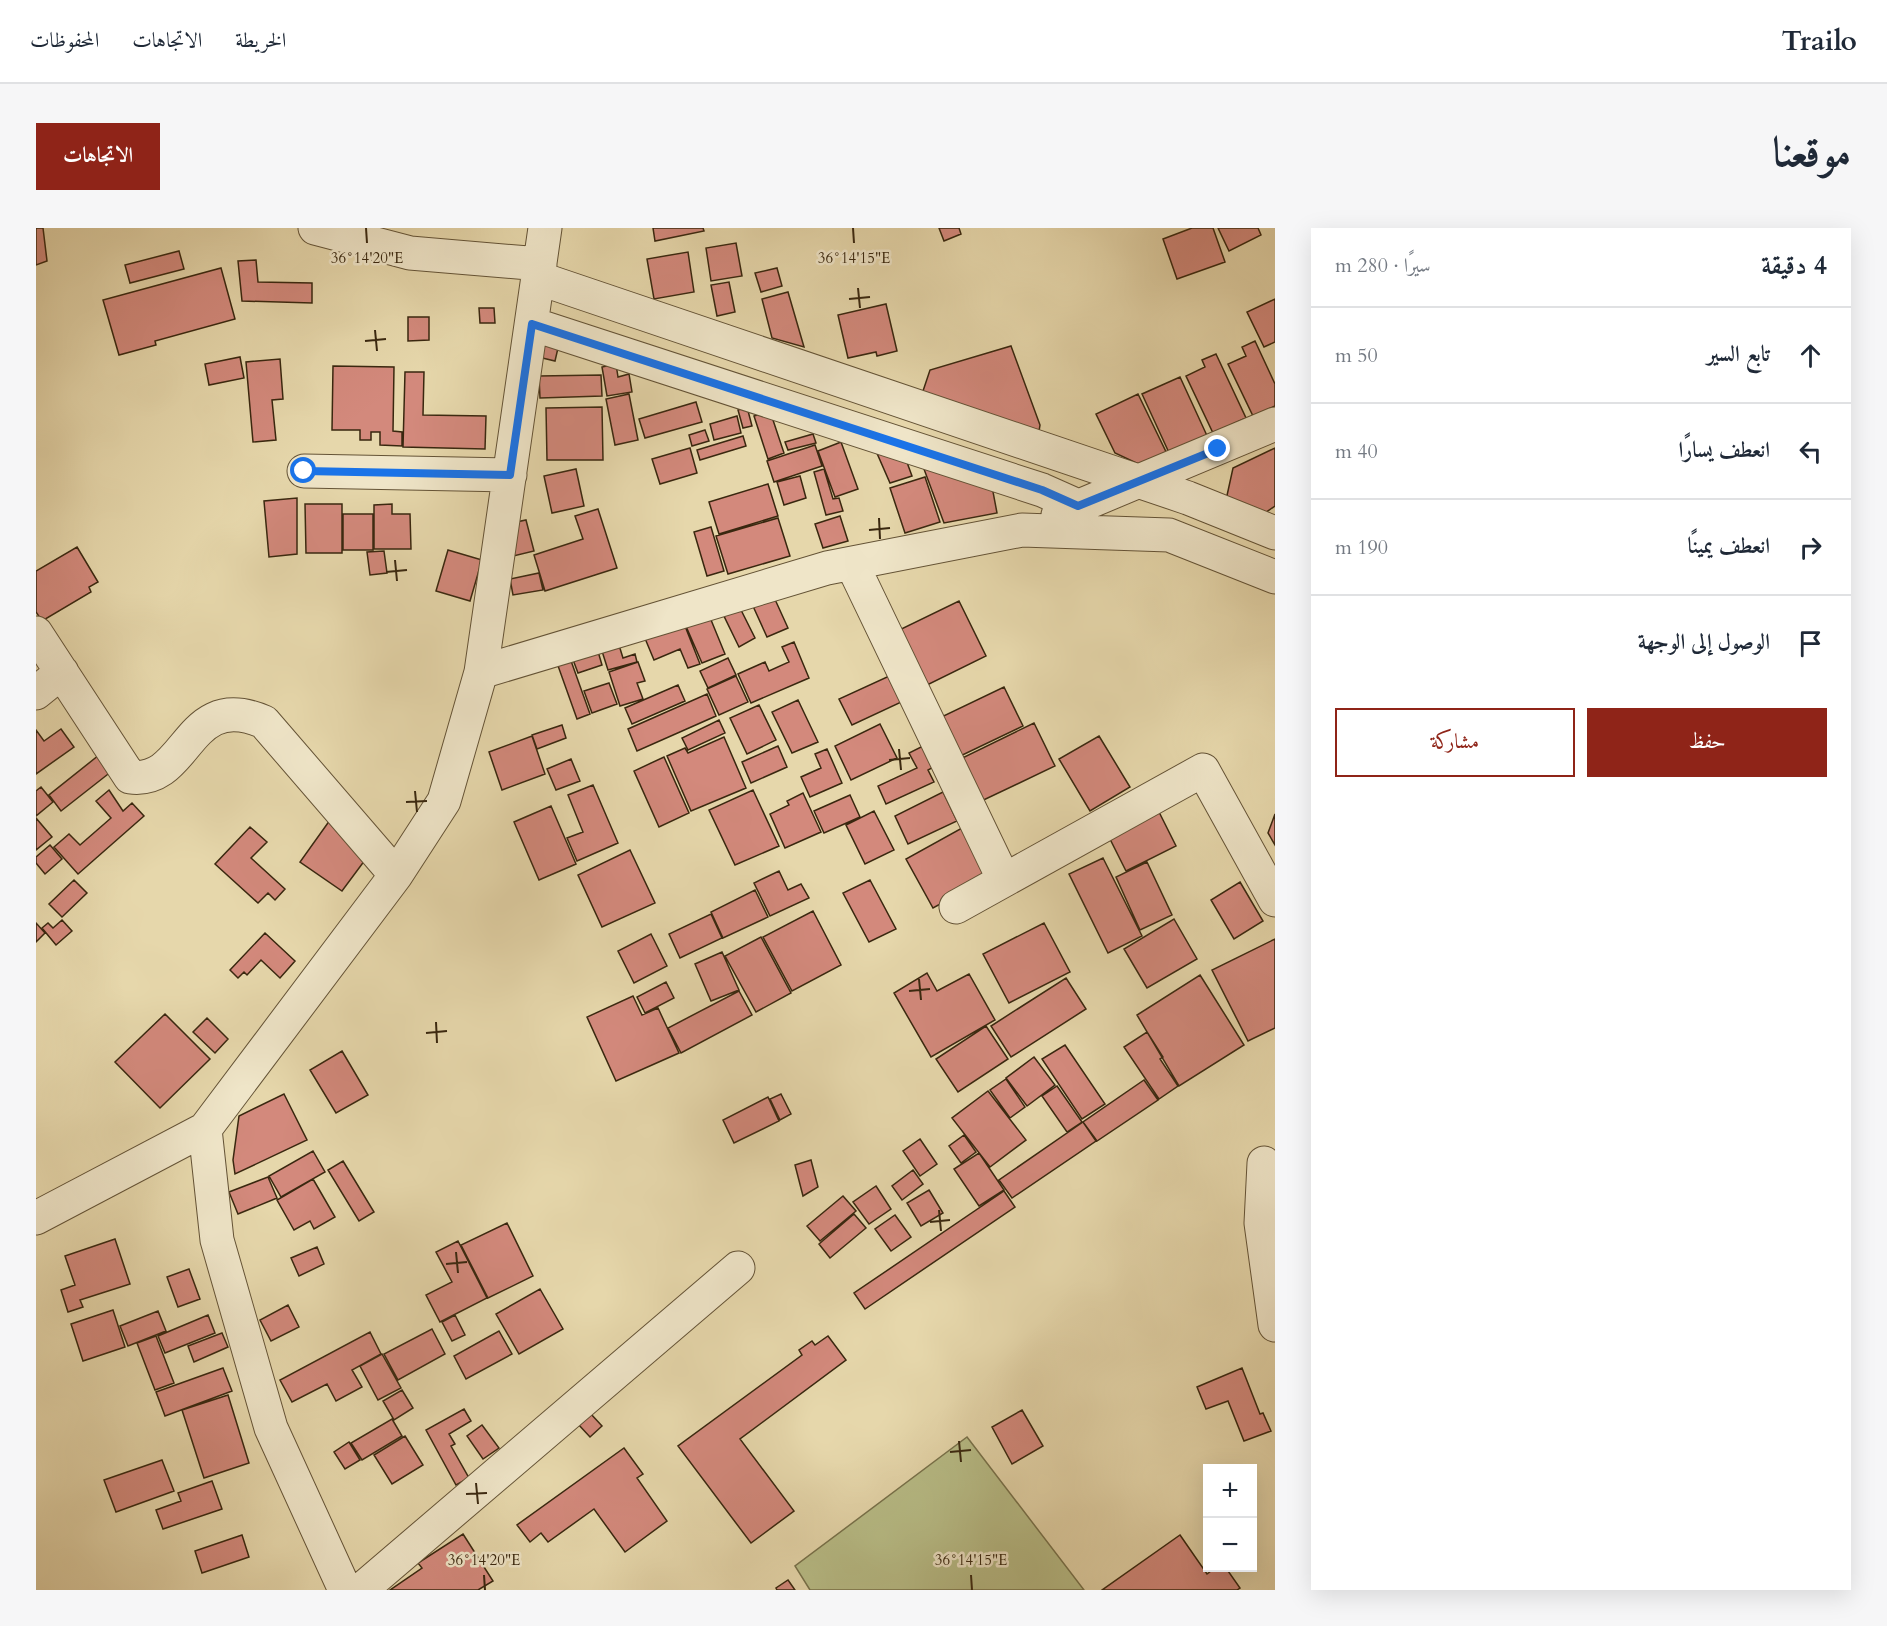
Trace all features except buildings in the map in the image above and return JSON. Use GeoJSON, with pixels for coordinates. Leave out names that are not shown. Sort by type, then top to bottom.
{"type":"FeatureCollection","features":[{"type":"Feature","properties":{"kind":"street"},"geometry":{"type":"LineString","coordinates":[[315,228],[410,253],[539,271],[1188,498],[1275,533]]}},
{"type":"Feature","properties":{"kind":"street"},"geometry":{"type":"LineString","coordinates":[[36,1218],[205,1129],[396,875],[444,801],[481,672],[545,228]]}},
{"type":"Feature","properties":{"kind":"street"},"geometry":{"type":"LineString","coordinates":[[532,324],[1042,490],[1078,506]]}},
{"type":"Feature","properties":{"kind":"street"},"geometry":{"type":"LineString","coordinates":[[481,672],[827,568],[1022,530],[1275,424]]}},
{"type":"Feature","properties":{"kind":"street"},"geometry":{"type":"LineString","coordinates":[[304,471],[510,475]]}},
{"type":"Feature","properties":{"kind":"street"},"geometry":{"type":"LineString","coordinates":[[1022,530],[1169,535],[1275,577]]}},
{"type":"Feature","properties":{"kind":"street"},"geometry":{"type":"LineString","coordinates":[[852,564],[1004,880]]}},
{"type":"Feature","properties":{"kind":"street"},"geometry":{"type":"LineString","coordinates":[[36,633],[130,777],[146,779],[161,771],[210,719],[231,713],[247,714],[264,722],[396,875]]}},
{"type":"Feature","properties":{"kind":"street"},"geometry":{"type":"LineString","coordinates":[[36,693],[62,672]]}},
{"type":"Feature","properties":{"kind":"street"},"geometry":{"type":"LineString","coordinates":[[956,907],[1203,770],[1275,900]]}},
{"type":"Feature","properties":{"kind":"street"},"geometry":{"type":"LineString","coordinates":[[205,1129],[217,1240],[271,1428],[345,1590]]}},
{"type":"Feature","properties":{"kind":"street"},"geometry":{"type":"LineString","coordinates":[[1264,1163],[1262,1223],[1275,1325]]}},
{"type":"Feature","properties":{"kind":"street"},"geometry":{"type":"LineString","coordinates":[[361,1590],[738,1268]]}},
{"type":"Feature","properties":{"kind":"green space"},"geometry":{"type":"Polygon","coordinates":[[[967,1437],[1084,1590],[810,1590],[795,1566],[967,1437]]]}},
{"type":"Feature","properties":{"kind":"route"},"geometry":{"type":"LineString","coordinates":[[304,471],[510,475],[532,324],[1042,490],[1078,506],[1218,449]]}}]}
